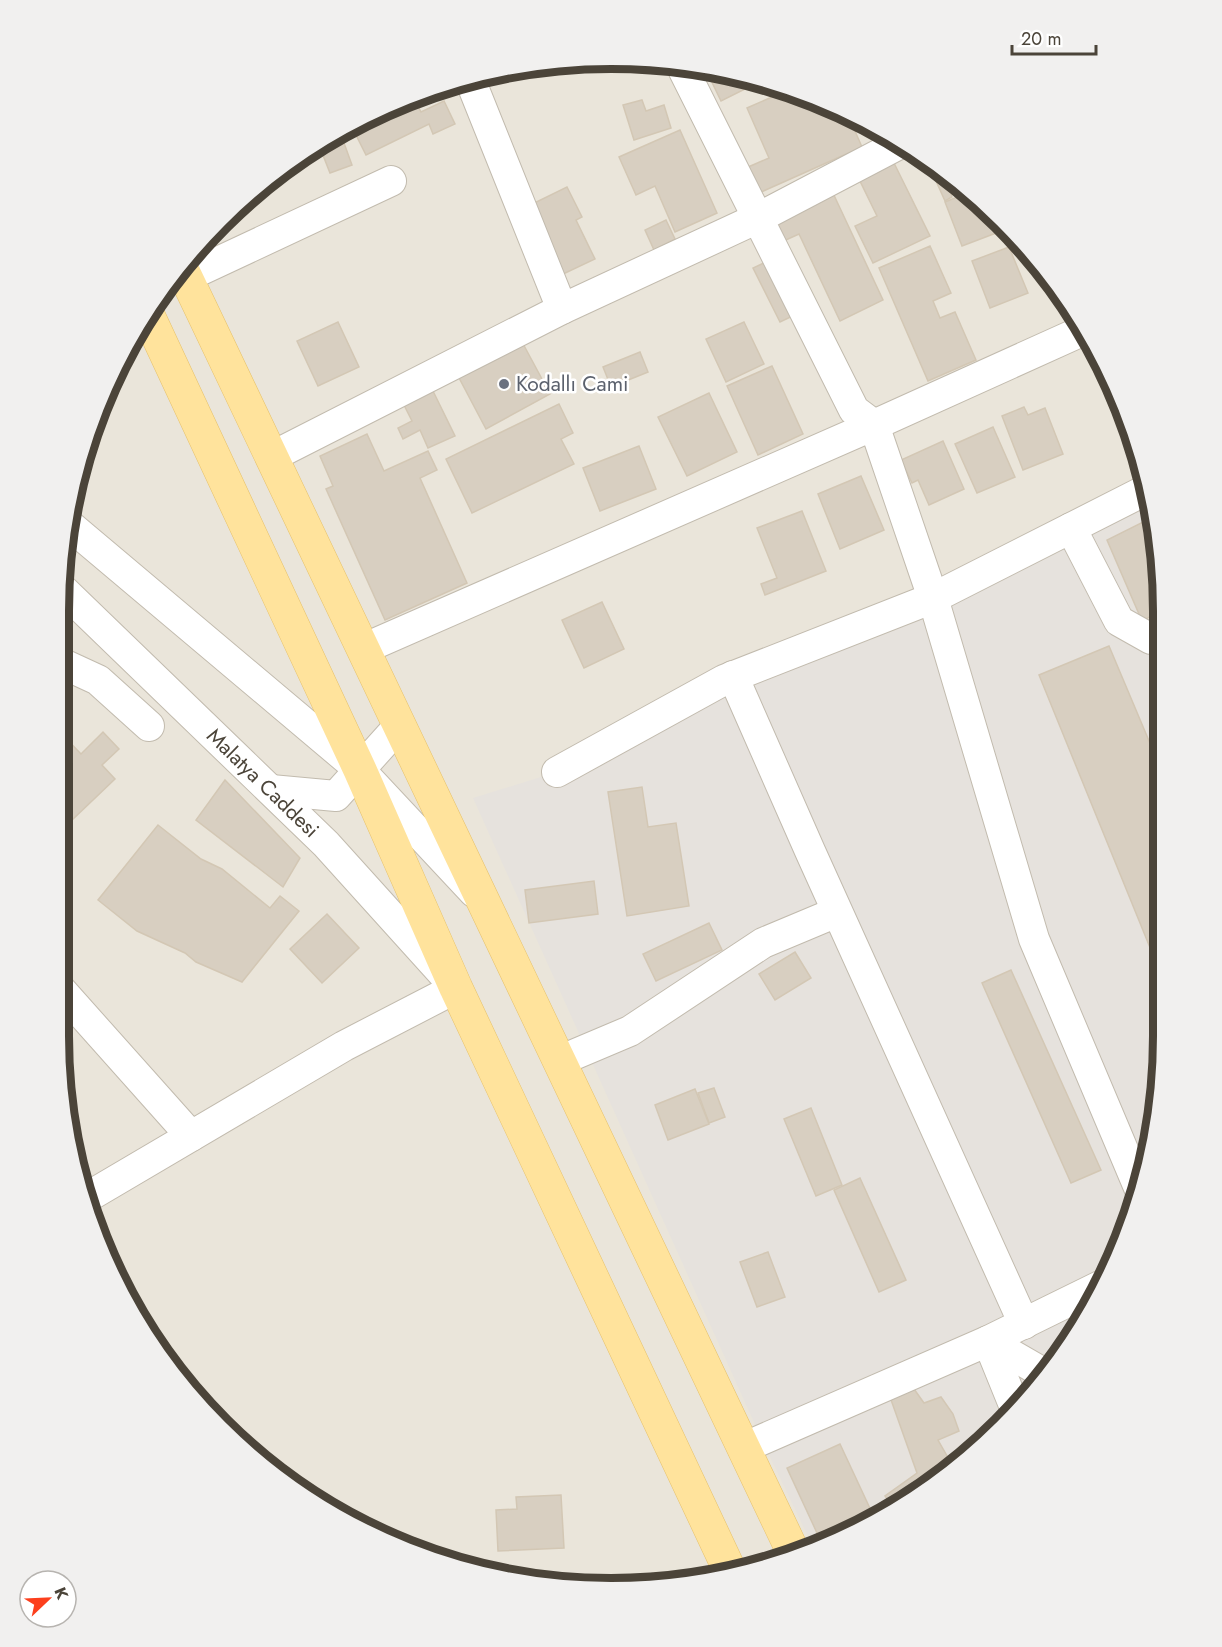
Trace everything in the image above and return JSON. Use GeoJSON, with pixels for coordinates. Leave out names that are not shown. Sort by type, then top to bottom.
{"type":"FeatureCollection","features":[{"type":"Feature","properties":{"kind":"main road"},"geometry":{"type":"LineString","coordinates":[[185,276],[791,1547]]}},
{"type":"Feature","properties":{"kind":"main road"},"geometry":{"type":"LineString","coordinates":[[152,324],[360,770],[456,988],[727,1566]]}},
{"type":"Feature","properties":{"kind":"street"},"geometry":{"type":"LineString","coordinates":[[686,75],[854,410],[874,425],[933,598],[1034,939],[1135,1177]]}},
{"type":"Feature","properties":{"kind":"street"},"geometry":{"type":"LineString","coordinates":[[473,87],[562,309]]}},
{"type":"Feature","properties":{"kind":"street"},"geometry":{"type":"LineString","coordinates":[[271,457],[562,309],[758,218],[891,147]]}},
{"type":"Feature","properties":{"kind":"street"},"geometry":{"type":"LineString","coordinates":[[189,272],[391,181]]}},
{"type":"Feature","properties":{"kind":"street"},"geometry":{"type":"LineString","coordinates":[[363,649],[874,425],[1076,333]]}},
{"type":"Feature","properties":{"kind":"street"},"geometry":{"type":"LineString","coordinates":[[557,772],[733,676],[933,598],[1140,492]]}},
{"type":"Feature","properties":{"kind":"street"},"geometry":{"type":"LineString","coordinates":[[1071,528],[1119,621],[1153,642]]}},
{"type":"Feature","properties":{"kind":"street"},"geometry":{"type":"LineString","coordinates":[[75,530],[360,770],[482,901]]}},
{"type":"Feature","properties":{"kind":"street","name":"Malatya Caddesi"},"geometry":{"type":"LineString","coordinates":[[69,596],[326,844],[456,988]]}},
{"type":"Feature","properties":{"kind":"street"},"geometry":{"type":"LineString","coordinates":[[69,667],[98,680],[149,726]]}},
{"type":"Feature","properties":{"kind":"street"},"geometry":{"type":"LineString","coordinates":[[733,676],[837,912],[1024,1324]]}},
{"type":"Feature","properties":{"kind":"street"},"geometry":{"type":"LineString","coordinates":[[271,790],[336,796],[399,726]]}},
{"type":"Feature","properties":{"kind":"street"},"geometry":{"type":"LineString","coordinates":[[559,1061],[630,1031],[763,942],[837,912]]}},
{"type":"Feature","properties":{"kind":"street"},"geometry":{"type":"LineString","coordinates":[[93,1194],[344,1046],[456,988]]}},
{"type":"Feature","properties":{"kind":"street"},"geometry":{"type":"LineString","coordinates":[[69,1004],[191,1136]]}},
{"type":"Feature","properties":{"kind":"street"},"geometry":{"type":"LineString","coordinates":[[743,1448],[988,1341],[1088,1293]]}},
{"type":"Feature","properties":{"kind":"street"},"geometry":{"type":"LineString","coordinates":[[988,1341],[1038,1370]]}},
{"type":"Feature","properties":{"kind":"street"},"geometry":{"type":"LineString","coordinates":[[988,1341],[1012,1400]]}},
{"type":"Feature","properties":{"kind":"shaded area"},"geometry":{"type":"Polygon","coordinates":[[[611,69],[646,70],[717,79],[751,87],[818,110],[851,125],[912,160],[941,181],[994,228],[1041,281],[1062,310],[1097,371],[1112,404],[1135,471],[1148,540],[1153,611],[1153,1036],[1148,1107],[1145,1129],[1108,1251],[1097,1276],[1063,1336],[850,1523],[785,1549],[717,1568],[646,1577],[611,1578],[576,1577],[505,1568],[437,1549],[371,1522],[310,1487],[254,1443],[204,1393],[160,1337],[125,1276],[98,1210],[79,1142],[70,1071],[69,611],[74,540],[87,471],[110,404],[125,371],[160,310],[181,281],[228,228],[281,181],[310,160],[371,125],[404,110],[471,87],[505,79],[576,70],[611,69]]]}},
{"type":"Feature","properties":{"kind":"shaded area"},"geometry":{"type":"Polygon","coordinates":[[[1139,489],[1148,540],[1153,611],[1153,1036],[1148,1107],[1135,1176],[1112,1243],[1097,1276],[1062,1337],[1018,1393],[968,1443],[912,1487],[851,1522],[810,1540],[762,1440],[473,798],[557,772],[1139,489]]]}},
{"type":"Feature","properties":{"kind":"building"},"geometry":{"type":"Polygon","coordinates":[[[710,78],[750,87],[721,101],[710,78]]]}},
{"type":"Feature","properties":{"kind":"building"},"geometry":{"type":"Polygon","coordinates":[[[776,95],[785,98],[853,126],[862,147],[750,197],[739,171],[769,158],[747,108],[776,95]]]}},
{"type":"Feature","properties":{"kind":"building"},"geometry":{"type":"Polygon","coordinates":[[[642,100],[646,111],[664,105],[671,128],[634,140],[623,105],[642,100]]]}},
{"type":"Feature","properties":{"kind":"building"},"geometry":{"type":"Polygon","coordinates":[[[444,101],[455,124],[433,134],[429,124],[366,155],[355,134],[404,110],[418,105],[421,112],[444,101]]]}},
{"type":"Feature","properties":{"kind":"building"},"geometry":{"type":"Polygon","coordinates":[[[680,130],[717,213],[675,232],[655,186],[636,195],[619,157],[680,130]]]}},
{"type":"Feature","properties":{"kind":"building"},"geometry":{"type":"Polygon","coordinates":[[[343,140],[352,165],[330,173],[322,153],[343,140]]]}},
{"type":"Feature","properties":{"kind":"building"},"geometry":{"type":"Polygon","coordinates":[[[893,161],[930,236],[873,263],[855,226],[877,216],[858,177],[893,161]]]}},
{"type":"Feature","properties":{"kind":"building"},"geometry":{"type":"Polygon","coordinates":[[[934,176],[954,192],[945,201],[934,176]]]}},
{"type":"Feature","properties":{"kind":"building"},"geometry":{"type":"Polygon","coordinates":[[[567,187],[582,217],[576,220],[595,259],[559,276],[526,207],[567,187]]]}},
{"type":"Feature","properties":{"kind":"building"},"geometry":{"type":"Polygon","coordinates":[[[832,191],[883,300],[840,321],[799,234],[777,244],[767,221],[832,191]]]}},
{"type":"Feature","properties":{"kind":"building"},"geometry":{"type":"Polygon","coordinates":[[[959,196],[998,232],[962,246],[945,202],[959,196]]]}},
{"type":"Feature","properties":{"kind":"building"},"geometry":{"type":"Polygon","coordinates":[[[666,220],[675,239],[654,250],[645,230],[666,220]]]}},
{"type":"Feature","properties":{"kind":"building"},"geometry":{"type":"Polygon","coordinates":[[[930,246],[951,293],[933,301],[940,318],[955,312],[976,360],[928,381],[879,268],[930,246]]]}},
{"type":"Feature","properties":{"kind":"building"},"geometry":{"type":"Polygon","coordinates":[[[1009,247],[1028,293],[990,308],[972,261],[1009,247]]]}},
{"type":"Feature","properties":{"kind":"building"},"geometry":{"type":"Polygon","coordinates":[[[770,260],[797,314],[780,322],[753,268],[770,260]]]}},
{"type":"Feature","properties":{"kind":"building"},"geometry":{"type":"Polygon","coordinates":[[[338,322],[359,367],[318,386],[297,341],[338,322]]]}},
{"type":"Feature","properties":{"kind":"building"},"geometry":{"type":"Polygon","coordinates":[[[744,322],[764,364],[726,382],[706,339],[744,322]]]}},
{"type":"Feature","properties":{"kind":"building","name":"Kodallı Cami"},"geometry":{"type":"Polygon","coordinates":[[[521,340],[550,394],[486,429],[457,374],[521,340]]]}},
{"type":"Feature","properties":{"kind":"building"},"geometry":{"type":"Polygon","coordinates":[[[640,352],[648,372],[611,387],[603,367],[640,352]]]}},
{"type":"Feature","properties":{"kind":"building"},"geometry":{"type":"Polygon","coordinates":[[[772,366],[803,434],[758,455],[727,386],[772,366]]]}},
{"type":"Feature","properties":{"kind":"building"},"geometry":{"type":"Polygon","coordinates":[[[432,389],[455,436],[428,448],[420,430],[403,439],[398,428],[412,421],[403,403],[432,389]]]}},
{"type":"Feature","properties":{"kind":"building"},"geometry":{"type":"Polygon","coordinates":[[[709,393],[737,452],[687,476],[658,417],[709,393]]]}},
{"type":"Feature","properties":{"kind":"building"},"geometry":{"type":"Polygon","coordinates":[[[559,404],[573,433],[561,439],[574,464],[472,513],[446,459],[559,404]]]}},
{"type":"Feature","properties":{"kind":"building"},"geometry":{"type":"Polygon","coordinates":[[[1024,407],[1028,415],[1045,408],[1063,454],[1023,470],[1002,416],[1024,407]]]}},
{"type":"Feature","properties":{"kind":"building"},"geometry":{"type":"Polygon","coordinates":[[[993,427],[1015,477],[977,493],[955,444],[993,427]]]}},
{"type":"Feature","properties":{"kind":"building"},"geometry":{"type":"Polygon","coordinates":[[[367,434],[384,471],[428,451],[437,470],[420,478],[467,583],[385,620],[326,489],[333,486],[320,456],[367,434]]]}},
{"type":"Feature","properties":{"kind":"building"},"geometry":{"type":"Polygon","coordinates":[[[943,441],[964,489],[929,505],[918,480],[912,483],[901,460],[943,441]]]}},
{"type":"Feature","properties":{"kind":"building"},"geometry":{"type":"Polygon","coordinates":[[[639,446],[656,489],[600,511],[583,468],[639,446]]]}},
{"type":"Feature","properties":{"kind":"building"},"geometry":{"type":"Polygon","coordinates":[[[861,476],[884,530],[840,549],[818,494],[861,476]]]}},
{"type":"Feature","properties":{"kind":"building"},"geometry":{"type":"Polygon","coordinates":[[[802,511],[826,571],[765,595],[761,584],[777,578],[757,528],[802,511]]]}},
{"type":"Feature","properties":{"kind":"building"},"geometry":{"type":"Polygon","coordinates":[[[1145,521],[1152,576],[1153,615],[1142,621],[1107,540],[1145,521]]]}},
{"type":"Feature","properties":{"kind":"building"},"geometry":{"type":"Polygon","coordinates":[[[602,602],[624,649],[584,668],[562,620],[602,602]]]}},
{"type":"Feature","properties":{"kind":"building"},"geometry":{"type":"Polygon","coordinates":[[[1109,646],[1153,750],[1153,955],[1039,675],[1109,646]]]}},
{"type":"Feature","properties":{"kind":"building"},"geometry":{"type":"Polygon","coordinates":[[[103,732],[119,749],[102,765],[115,779],[70,822],[69,741],[81,754],[103,732]]]}},
{"type":"Feature","properties":{"kind":"building"},"geometry":{"type":"Polygon","coordinates":[[[225,780],[300,858],[283,887],[196,820],[225,780]]]}},
{"type":"Feature","properties":{"kind":"building"},"geometry":{"type":"Polygon","coordinates":[[[642,787],[648,827],[676,823],[689,906],[627,916],[608,792],[642,787]]]}},
{"type":"Feature","properties":{"kind":"building"},"geometry":{"type":"Polygon","coordinates":[[[158,825],[201,859],[222,869],[270,908],[280,896],[299,911],[242,982],[196,962],[185,953],[137,931],[98,900],[158,825]]]}},
{"type":"Feature","properties":{"kind":"building"},"geometry":{"type":"Polygon","coordinates":[[[594,881],[598,914],[529,923],[525,890],[594,881]]]}},
{"type":"Feature","properties":{"kind":"building"},"geometry":{"type":"Polygon","coordinates":[[[327,914],[359,948],[322,983],[290,949],[327,914]]]}},
{"type":"Feature","properties":{"kind":"building"},"geometry":{"type":"Polygon","coordinates":[[[709,923],[722,950],[656,981],[643,954],[709,923]]]}},
{"type":"Feature","properties":{"kind":"building"},"geometry":{"type":"Polygon","coordinates":[[[795,952],[811,978],[775,1000],[759,974],[795,952]]]}},
{"type":"Feature","properties":{"kind":"building"},"geometry":{"type":"Polygon","coordinates":[[[1011,970],[1101,1170],[1071,1183],[982,983],[1011,970]]]}},
{"type":"Feature","properties":{"kind":"building"},"geometry":{"type":"Polygon","coordinates":[[[714,1088],[725,1117],[709,1123],[698,1093],[714,1088]]]}},
{"type":"Feature","properties":{"kind":"building"},"geometry":{"type":"Polygon","coordinates":[[[695,1089],[709,1124],[668,1140],[655,1105],[695,1089]]]}},
{"type":"Feature","properties":{"kind":"building"},"geometry":{"type":"Polygon","coordinates":[[[811,1108],[842,1185],[816,1196],[784,1119],[811,1108]]]}},
{"type":"Feature","properties":{"kind":"building"},"geometry":{"type":"Polygon","coordinates":[[[860,1178],[906,1280],[879,1292],[834,1190],[860,1178]]]}},
{"type":"Feature","properties":{"kind":"building"},"geometry":{"type":"Polygon","coordinates":[[[768,1252],[785,1297],[757,1307],[740,1262],[768,1252]]]}},
{"type":"Feature","properties":{"kind":"building"},"geometry":{"type":"Polygon","coordinates":[[[914,1389],[924,1403],[941,1397],[953,1414],[959,1431],[938,1440],[949,1459],[889,1501],[885,1496],[917,1473],[890,1397],[914,1389]]]}},
{"type":"Feature","properties":{"kind":"building"},"geometry":{"type":"Polygon","coordinates":[[[840,1444],[871,1511],[819,1537],[787,1468],[840,1444]]]}},
{"type":"Feature","properties":{"kind":"building"},"geometry":{"type":"Polygon","coordinates":[[[561,1495],[564,1548],[498,1551],[496,1510],[517,1509],[516,1497],[561,1495]]]}},
{"type":"Feature","properties":{"kind":"place","name":"Kodallı Cami"},"geometry":{"type":"Point","coordinates":[504,384]}}]}
